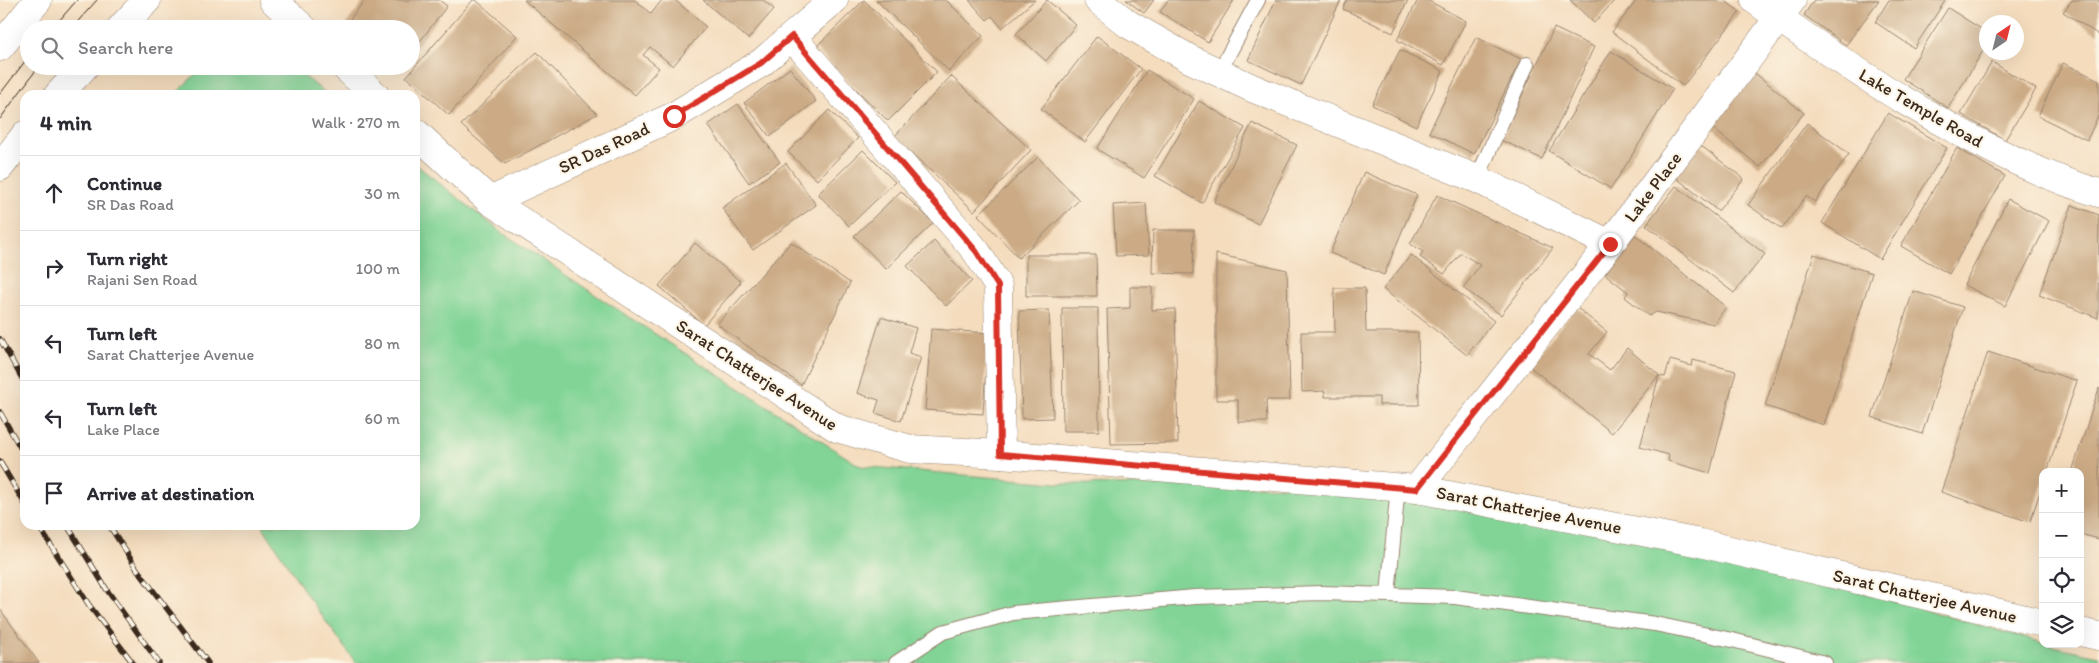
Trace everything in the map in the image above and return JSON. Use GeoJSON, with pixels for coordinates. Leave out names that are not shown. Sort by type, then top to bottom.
{"type":"FeatureCollection","features":[{"type":"Feature","properties":{"kind":"street"},"geometry":{"type":"LineString","coordinates":[[21,20],[38,0]]}},
{"type":"Feature","properties":{"kind":"street"},"geometry":{"type":"LineString","coordinates":[[128,20],[147,0]]}},
{"type":"Feature","properties":{"kind":"street"},"geometry":{"type":"LineString","coordinates":[[272,0],[294,20]]}},
{"type":"Feature","properties":{"kind":"street","name":"SR Das Road"},"geometry":{"type":"LineString","coordinates":[[490,201],[674,116],[761,63],[834,0]]}},
{"type":"Feature","properties":{"kind":"street"},"geometry":{"type":"LineString","coordinates":[[1098,0],[1128,24],[1252,88],[1477,179],[1610,244]]}},
{"type":"Feature","properties":{"kind":"street","name":"Lake Temple Road"},"geometry":{"type":"LineString","coordinates":[[1755,0],[1785,9],[1870,79],[1942,123],[2004,155],[2076,186],[2099,192]]}},
{"type":"Feature","properties":{"kind":"street","name":"Lake Place"},"geometry":{"type":"LineString","coordinates":[[1407,488],[1610,244],[1785,9]]}},
{"type":"Feature","properties":{"kind":"street"},"geometry":{"type":"LineString","coordinates":[[0,46],[20,22]]}},
{"type":"Feature","properties":{"kind":"street"},"geometry":{"type":"LineString","coordinates":[[792,36],[976,251],[998,286],[1000,454]]}},
{"type":"Feature","properties":{"kind":"street"},"geometry":{"type":"LineString","coordinates":[[63,90],[77,75]]}},
{"type":"Feature","properties":{"kind":"street"},"geometry":{"type":"LineString","coordinates":[[354,75],[370,90]]}},
{"type":"Feature","properties":{"kind":"street","name":"Sarat Chatterjee Avenue"},"geometry":{"type":"LineString","coordinates":[[420,137],[490,201],[837,428],[910,449],[1000,454],[1407,488],[1700,542],[2039,622]]}},
{"type":"Feature","properties":{"kind":"street"},"geometry":{"type":"LineString","coordinates":[[0,167],[20,141]]}},
{"type":"Feature","properties":{"kind":"street"},"geometry":{"type":"LineString","coordinates":[[2084,633],[2099,636]]}},
{"type":"Feature","properties":{"kind":"lane"},"geometry":{"type":"LineString","coordinates":[[1219,72],[1258,0]]}},
{"type":"Feature","properties":{"kind":"lane"},"geometry":{"type":"LineString","coordinates":[[1477,179],[1527,64]]}},
{"type":"Feature","properties":{"kind":"lane"},"geometry":{"type":"LineString","coordinates":[[1388,595],[1407,488]]}},
{"type":"Feature","properties":{"kind":"lane"},"geometry":{"type":"LineString","coordinates":[[896,663],[943,632],[1014,612],[1195,597],[1322,593],[1455,598],[1655,624],[1732,640],[1825,663]]}},
{"type":"Feature","properties":{"kind":"green space"},"geometry":{"type":"Polygon","coordinates":[[[194,75],[302,75],[322,90],[180,90],[194,75]]]}},
{"type":"Feature","properties":{"kind":"green space"},"geometry":{"type":"Polygon","coordinates":[[[420,168],[500,231],[618,310],[860,466],[1067,484],[1398,488],[1661,536],[2039,642],[2039,648],[2062,648],[2099,656],[2099,663],[356,663],[307,595],[265,530],[420,530],[420,168]]]}},
{"type":"Feature","properties":{"kind":"building"},"geometry":{"type":"Polygon","coordinates":[[[365,0],[439,0],[447,6],[420,41],[420,20],[349,20],[365,0]]]}},
{"type":"Feature","properties":{"kind":"building"},"geometry":{"type":"Polygon","coordinates":[[[473,0],[476,0],[517,36],[449,115],[406,77],[408,75],[420,75],[420,61],[473,0]]]}},
{"type":"Feature","properties":{"kind":"building"},"geometry":{"type":"Polygon","coordinates":[[[524,0],[635,0],[651,14],[662,0],[675,0],[706,27],[673,66],[650,47],[643,55],[659,68],[635,95],[524,0]]]}},
{"type":"Feature","properties":{"kind":"building"},"geometry":{"type":"Polygon","coordinates":[[[703,0],[763,0],[774,9],[748,39],[703,0]]]}},
{"type":"Feature","properties":{"kind":"building"},"geometry":{"type":"Polygon","coordinates":[[[864,0],[937,72],[888,121],[815,48],[864,0]]]}},
{"type":"Feature","properties":{"kind":"building"},"geometry":{"type":"Polygon","coordinates":[[[876,0],[946,0],[983,36],[949,71],[876,0]]]}},
{"type":"Feature","properties":{"kind":"building"},"geometry":{"type":"Polygon","coordinates":[[[969,0],[1035,0],[1002,28],[992,16],[987,20],[969,0]]]}},
{"type":"Feature","properties":{"kind":"building"},"geometry":{"type":"Polygon","coordinates":[[[1047,0],[1076,25],[1046,61],[1016,34],[1047,0]]]}},
{"type":"Feature","properties":{"kind":"building"},"geometry":{"type":"Polygon","coordinates":[[[1126,0],[1154,0],[1144,13],[1126,0]]]}},
{"type":"Feature","properties":{"kind":"building"},"geometry":{"type":"Polygon","coordinates":[[[1168,0],[1234,0],[1208,42],[1160,12],[1168,0]]]}},
{"type":"Feature","properties":{"kind":"building"},"geometry":{"type":"Polygon","coordinates":[[[1276,0],[1341,0],[1301,85],[1248,60],[1276,0]]]}},
{"type":"Feature","properties":{"kind":"building"},"geometry":{"type":"Polygon","coordinates":[[[1347,0],[1408,0],[1393,33],[1343,9],[1347,0]]]}},
{"type":"Feature","properties":{"kind":"building"},"geometry":{"type":"Polygon","coordinates":[[[1418,0],[1427,0],[1466,21],[1443,65],[1397,40],[1418,0]]]}},
{"type":"Feature","properties":{"kind":"building"},"geometry":{"type":"Polygon","coordinates":[[[1570,0],[1615,0],[1594,23],[1570,0]]]}},
{"type":"Feature","properties":{"kind":"building"},"geometry":{"type":"Polygon","coordinates":[[[1637,0],[1724,0],[1740,12],[1683,86],[1612,32],[1637,0]]]}},
{"type":"Feature","properties":{"kind":"building"},"geometry":{"type":"Polygon","coordinates":[[[1814,0],[1879,0],[1846,45],[1804,15],[1814,0]]]}},
{"type":"Feature","properties":{"kind":"building"},"geometry":{"type":"Polygon","coordinates":[[[1889,0],[1945,1],[1914,48],[1875,22],[1889,0]]]}},
{"type":"Feature","properties":{"kind":"building"},"geometry":{"type":"Polygon","coordinates":[[[2072,0],[2099,0],[2099,35],[2063,12],[2072,0]]]}},
{"type":"Feature","properties":{"kind":"building"},"geometry":{"type":"Polygon","coordinates":[[[1948,8],[1979,28],[1979,57],[1948,108],[1903,79],[1948,8]]]}},
{"type":"Feature","properties":{"kind":"building"},"geometry":{"type":"Polygon","coordinates":[[[1554,28],[1594,47],[1542,159],[1501,140],[1554,28]]]}},
{"type":"Feature","properties":{"kind":"building"},"geometry":{"type":"Polygon","coordinates":[[[1097,36],[1141,69],[1085,142],[1041,109],[1097,36]]]}},
{"type":"Feature","properties":{"kind":"building"},"geometry":{"type":"Polygon","coordinates":[[[1476,37],[1521,59],[1474,154],[1429,132],[1476,37]]]}},
{"type":"Feature","properties":{"kind":"building"},"geometry":{"type":"Polygon","coordinates":[[[1400,50],[1443,71],[1416,126],[1372,105],[1400,50]]]}},
{"type":"Feature","properties":{"kind":"building"},"geometry":{"type":"Polygon","coordinates":[[[1611,51],[1673,89],[1611,189],[1549,151],[1611,51]]]}},
{"type":"Feature","properties":{"kind":"building"},"geometry":{"type":"Polygon","coordinates":[[[537,52],[597,114],[505,164],[461,125],[537,52]]]}},
{"type":"Feature","properties":{"kind":"building"},"geometry":{"type":"Polygon","coordinates":[[[1992,62],[2036,89],[2005,140],[1961,114],[1992,62]]]}},
{"type":"Feature","properties":{"kind":"building"},"geometry":{"type":"Polygon","coordinates":[[[2063,63],[2099,80],[2099,114],[2087,140],[2038,116],[2063,63]]]}},
{"type":"Feature","properties":{"kind":"building"},"geometry":{"type":"Polygon","coordinates":[[[790,68],[816,101],[770,137],[744,103],[790,68]]]}},
{"type":"Feature","properties":{"kind":"building"},"geometry":{"type":"Polygon","coordinates":[[[1147,70],[1194,99],[1144,178],[1097,149],[1147,70]]]}},
{"type":"Feature","properties":{"kind":"building"},"geometry":{"type":"Polygon","coordinates":[[[1755,73],[1804,113],[1760,167],[1711,127],[1755,73]]]}},
{"type":"Feature","properties":{"kind":"building"},"geometry":{"type":"Polygon","coordinates":[[[951,76],[1031,150],[974,211],[894,137],[951,76]]]}},
{"type":"Feature","properties":{"kind":"building"},"geometry":{"type":"Polygon","coordinates":[[[1199,101],[1245,128],[1202,203],[1155,176],[1199,101]]]}},
{"type":"Feature","properties":{"kind":"building"},"geometry":{"type":"Polygon","coordinates":[[[738,104],[780,162],[749,183],[708,125],[738,104]]]}},
{"type":"Feature","properties":{"kind":"building"},"geometry":{"type":"Polygon","coordinates":[[[829,110],[858,138],[817,180],[788,152],[829,110]]]}},
{"type":"Feature","properties":{"kind":"building"},"geometry":{"type":"Polygon","coordinates":[[[1888,113],[1947,148],[1880,259],[1822,223],[1888,113]]]}},
{"type":"Feature","properties":{"kind":"building"},"geometry":{"type":"Polygon","coordinates":[[[1252,123],[1297,145],[1258,224],[1214,202],[1252,123]]]}},
{"type":"Feature","properties":{"kind":"building"},"geometry":{"type":"Polygon","coordinates":[[[1807,123],[1849,154],[1815,202],[1806,196],[1782,229],[1748,205],[1807,123]]]}},
{"type":"Feature","properties":{"kind":"building"},"geometry":{"type":"Polygon","coordinates":[[[1695,141],[1744,179],[1718,211],[1670,173],[1695,141]]]}},
{"type":"Feature","properties":{"kind":"building"},"geometry":{"type":"Polygon","coordinates":[[[1957,148],[2005,176],[1949,274],[1901,246],[1957,148]]]}},
{"type":"Feature","properties":{"kind":"building"},"geometry":{"type":"Polygon","coordinates":[[[863,150],[895,182],[849,226],[818,194],[863,150]]]}},
{"type":"Feature","properties":{"kind":"building"},"geometry":{"type":"Polygon","coordinates":[[[1038,157],[1079,200],[1019,258],[978,215],[1038,157]]]}},
{"type":"Feature","properties":{"kind":"building"},"geometry":{"type":"Polygon","coordinates":[[[786,163],[816,205],[753,250],[722,208],[786,163]]]}},
{"type":"Feature","properties":{"kind":"building"},"geometry":{"type":"Polygon","coordinates":[[[1364,172],[1417,195],[1384,275],[1330,253],[1364,172]]]}},
{"type":"Feature","properties":{"kind":"building"},"geometry":{"type":"Polygon","coordinates":[[[1676,186],[1765,254],[1734,293],[1646,225],[1676,186]]]}},
{"type":"Feature","properties":{"kind":"building"},"geometry":{"type":"Polygon","coordinates":[[[901,191],[933,223],[886,269],[854,236],[901,191]]]}},
{"type":"Feature","properties":{"kind":"building"},"geometry":{"type":"Polygon","coordinates":[[[1437,195],[1553,248],[1501,315],[1463,288],[1480,265],[1461,253],[1444,274],[1420,257],[1423,251],[1410,244],[1437,195]]]}},
{"type":"Feature","properties":{"kind":"building"},"geometry":{"type":"Polygon","coordinates":[[[2008,199],[2049,221],[2005,306],[1964,285],[2008,199]]]}},
{"type":"Feature","properties":{"kind":"building"},"geometry":{"type":"Polygon","coordinates":[[[1146,203],[1149,255],[1116,256],[1113,205],[1146,203]]]}},
{"type":"Feature","properties":{"kind":"building"},"geometry":{"type":"Polygon","coordinates":[[[2072,205],[2099,215],[2098,318],[2039,295],[2072,205]]]}},
{"type":"Feature","properties":{"kind":"building"},"geometry":{"type":"Polygon","coordinates":[[[1153,230],[1194,230],[1193,274],[1152,273],[1153,230]]]}},
{"type":"Feature","properties":{"kind":"building"},"geometry":{"type":"Polygon","coordinates":[[[1635,235],[1726,307],[1714,324],[1656,312],[1649,316],[1625,297],[1628,292],[1605,274],[1635,235]]]}},
{"type":"Feature","properties":{"kind":"building"},"geometry":{"type":"Polygon","coordinates":[[[934,241],[972,281],[946,306],[907,266],[934,241]]]}},
{"type":"Feature","properties":{"kind":"building"},"geometry":{"type":"Polygon","coordinates":[[[791,242],[850,283],[801,385],[717,324],[791,242]]]}},
{"type":"Feature","properties":{"kind":"building"},"geometry":{"type":"Polygon","coordinates":[[[695,243],[741,282],[704,325],[659,286],[695,243]]]}},
{"type":"Feature","properties":{"kind":"building"},"geometry":{"type":"Polygon","coordinates":[[[1216,254],[1287,270],[1290,400],[1266,400],[1267,422],[1238,422],[1238,400],[1216,400],[1216,254]]]}},
{"type":"Feature","properties":{"kind":"building"},"geometry":{"type":"Polygon","coordinates":[[[1814,254],[1872,273],[1824,425],[1765,406],[1814,254]]]}},
{"type":"Feature","properties":{"kind":"building"},"geometry":{"type":"Polygon","coordinates":[[[1026,255],[1096,255],[1097,296],[1026,296],[1026,255]]]}},
{"type":"Feature","properties":{"kind":"building"},"geometry":{"type":"Polygon","coordinates":[[[1411,255],[1494,321],[1467,355],[1383,289],[1411,255]]]}},
{"type":"Feature","properties":{"kind":"building"},"geometry":{"type":"Polygon","coordinates":[[[1130,287],[1152,287],[1152,310],[1175,309],[1178,443],[1111,444],[1107,309],[1130,308],[1130,287]]]}},
{"type":"Feature","properties":{"kind":"building"},"geometry":{"type":"Polygon","coordinates":[[[1334,288],[1365,288],[1366,332],[1418,332],[1419,405],[1379,405],[1379,397],[1325,397],[1325,391],[1302,392],[1301,332],[1335,332],[1334,288]]]}},
{"type":"Feature","properties":{"kind":"building"},"geometry":{"type":"Polygon","coordinates":[[[1913,291],[1963,307],[1922,434],[1872,417],[1913,291]]]}},
{"type":"Feature","properties":{"kind":"building"},"geometry":{"type":"Polygon","coordinates":[[[1576,307],[1607,332],[1589,354],[1610,370],[1627,348],[1659,375],[1612,433],[1529,366],[1576,307]]]}},
{"type":"Feature","properties":{"kind":"building"},"geometry":{"type":"Polygon","coordinates":[[[1062,308],[1098,308],[1099,431],[1063,431],[1062,308]]]}},
{"type":"Feature","properties":{"kind":"building"},"geometry":{"type":"Polygon","coordinates":[[[1049,310],[1053,418],[1022,419],[1019,311],[1049,310]]]}},
{"type":"Feature","properties":{"kind":"building"},"geometry":{"type":"Polygon","coordinates":[[[881,317],[916,328],[909,353],[921,357],[901,421],[875,413],[879,400],[857,393],[881,317]]]}},
{"type":"Feature","properties":{"kind":"building"},"geometry":{"type":"Polygon","coordinates":[[[931,329],[988,333],[983,414],[925,410],[931,329]]]}},
{"type":"Feature","properties":{"kind":"building"},"geometry":{"type":"Polygon","coordinates":[[[1988,352],[2077,381],[2048,468],[2039,468],[2039,495],[2030,522],[1941,492],[1988,352]]]}},
{"type":"Feature","properties":{"kind":"building"},"geometry":{"type":"Polygon","coordinates":[[[1670,360],[1692,366],[1693,360],[1736,371],[1710,473],[1668,461],[1669,455],[1640,447],[1659,376],[1665,377],[1670,360]]]}},
{"type":"Feature","properties":{"kind":"building"},"geometry":{"type":"Polygon","coordinates":[[[2099,388],[2099,539],[2084,535],[2084,468],[2073,468],[2099,388]]]}},
{"type":"Feature","properties":{"kind":"building"},"geometry":{"type":"Polygon","coordinates":[[[0,609],[39,663],[0,663],[0,609]]]}},
{"type":"Feature","properties":{"kind":"tram line"},"geometry":{"type":"LineString","coordinates":[[60,20],[77,0]]}},
{"type":"Feature","properties":{"kind":"tram line"},"geometry":{"type":"LineString","coordinates":[[79,20],[97,0]]}},
{"type":"Feature","properties":{"kind":"tram line"},"geometry":{"type":"LineString","coordinates":[[0,94],[20,68]]}},
{"type":"Feature","properties":{"kind":"tram line"},"geometry":{"type":"LineString","coordinates":[[21,90],[32,75]]}},
{"type":"Feature","properties":{"kind":"tram line"},"geometry":{"type":"LineString","coordinates":[[0,119],[20,92]]}},
{"type":"Feature","properties":{"kind":"railway"},"geometry":{"type":"LineString","coordinates":[[0,339],[20,375]]}},
{"type":"Feature","properties":{"kind":"railway"},"geometry":{"type":"LineString","coordinates":[[0,412],[20,447]]}},
{"type":"Feature","properties":{"kind":"railway"},"geometry":{"type":"LineString","coordinates":[[0,462],[20,496]]}},
{"type":"Feature","properties":{"kind":"railway"},"geometry":{"type":"LineString","coordinates":[[41,530],[89,605],[133,663]]}},
{"type":"Feature","properties":{"kind":"railway"},"geometry":{"type":"LineString","coordinates":[[70,530],[107,590],[159,663]]}},
{"type":"Feature","properties":{"kind":"railway"},"geometry":{"type":"LineString","coordinates":[[112,530],[137,569],[208,663]]}},
{"type":"Feature","properties":{"kind":"route"},"geometry":{"type":"LineString","coordinates":[[674,116],[761,63],[792,36],[976,251],[998,286],[1000,454],[1417,489],[1610,244]]}}]}
